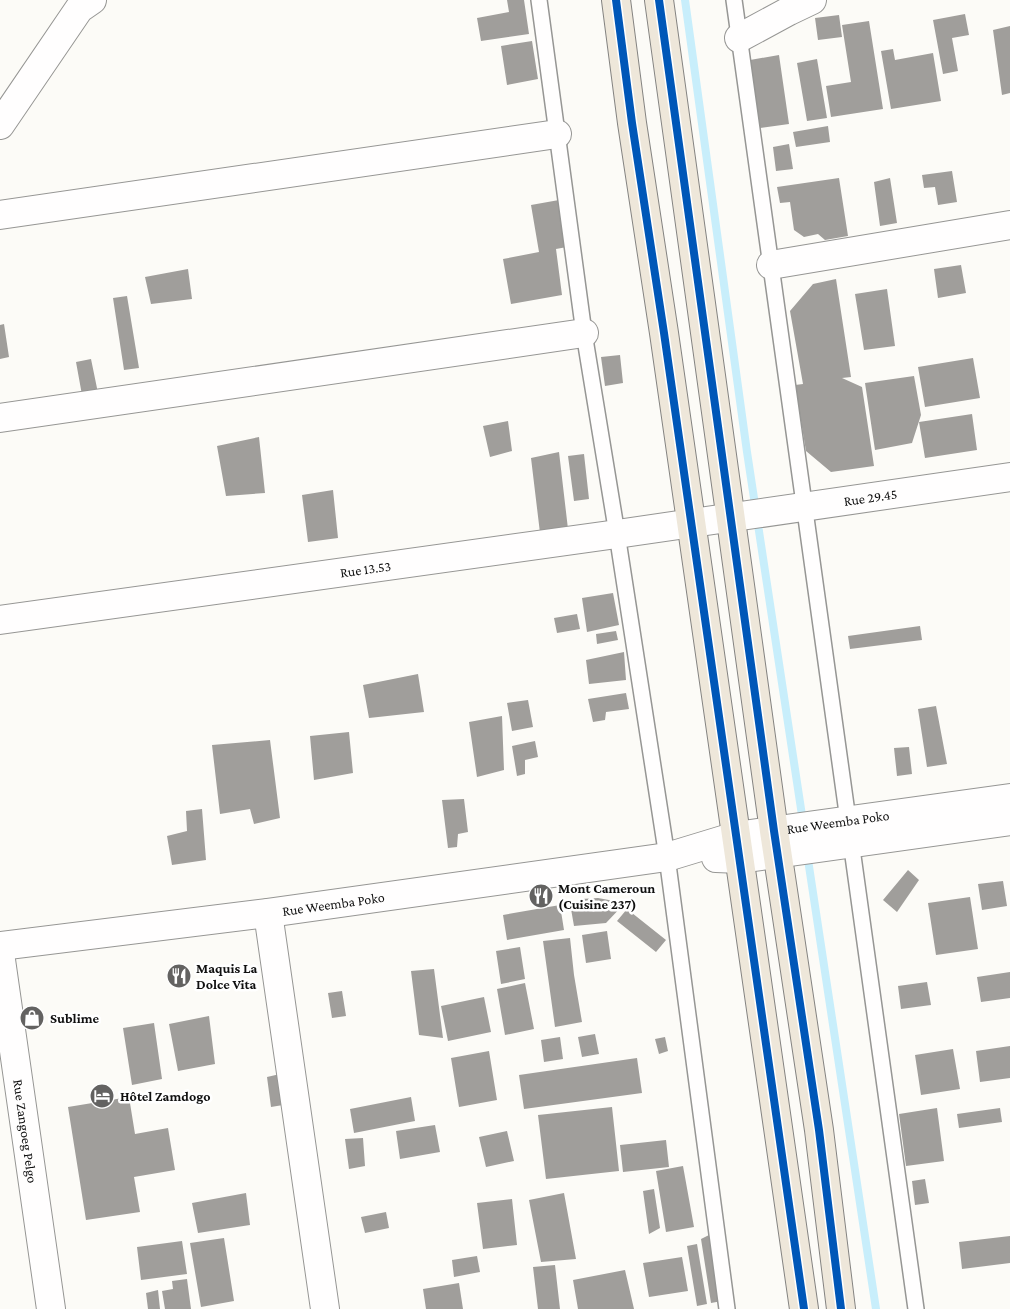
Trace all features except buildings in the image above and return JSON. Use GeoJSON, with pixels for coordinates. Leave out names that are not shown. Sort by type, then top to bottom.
{"type":"FeatureCollection","features":[{"type":"Feature","properties":{"kind":"main road"},"geometry":{"type":"LineString","coordinates":[[616,0],[632,123],[664,333],[804,1309]]}},
{"type":"Feature","properties":{"kind":"main road"},"geometry":{"type":"LineString","coordinates":[[659,0],[730,518],[819,1130],[841,1309]]}},
{"type":"Feature","properties":{"kind":"street"},"geometry":{"type":"LineString","coordinates":[[0,125],[79,9],[92,0]]}},
{"type":"Feature","properties":{"kind":"street"},"geometry":{"type":"LineString","coordinates":[[739,38],[812,0]]}},
{"type":"Feature","properties":{"kind":"street"},"geometry":{"type":"LineString","coordinates":[[0,215],[557,134]]}},
{"type":"Feature","properties":{"kind":"street"},"geometry":{"type":"LineString","coordinates":[[771,265],[1010,226]]}},
{"type":"Feature","properties":{"kind":"street"},"geometry":{"type":"LineString","coordinates":[[0,418],[584,332]]}},
{"type":"Feature","properties":{"kind":"street","name":"Rue 29.45"},"geometry":{"type":"LineString","coordinates":[[730,518],[1010,477]]}},
{"type":"Feature","properties":{"kind":"street","name":"Rue 13.53"},"geometry":{"type":"LineString","coordinates":[[0,620],[730,518]]}},
{"type":"Feature","properties":{"kind":"street","name":"Rue Weemba Poko"},"geometry":{"type":"LineString","coordinates":[[850,832],[1010,798]]}},
{"type":"Feature","properties":{"kind":"street","name":"Rue Weemba Poko"},"geometry":{"type":"LineString","coordinates":[[0,946],[268,913],[850,832],[1010,822]]}},
{"type":"Feature","properties":{"kind":"street"},"geometry":{"type":"LineString","coordinates":[[268,913],[325,1309]]}},
{"type":"Feature","properties":{"kind":"street","name":"Rue Zangoeg Pelgo"},"geometry":{"type":"LineString","coordinates":[[0,953],[51,1309]]}},
{"type":"Feature","properties":{"kind":"lane"},"geometry":{"type":"LineString","coordinates":[[539,0],[584,332],[667,857],[727,1309]]}},
{"type":"Feature","properties":{"kind":"lane"},"geometry":{"type":"LineString","coordinates":[[734,0],[916,1309]]}},
{"type":"Feature","properties":{"kind":"waterway"},"geometry":{"type":"LineString","coordinates":[[685,0],[747,452],[803,822]]}},
{"type":"Feature","properties":{"kind":"waterway"},"geometry":{"type":"LineString","coordinates":[[807,853],[876,1309]]}},
{"type":"Feature","properties":{"kind":"cycle path"},"geometry":{"type":"LineString","coordinates":[[616,0],[632,123],[664,333],[804,1309]]}},
{"type":"Feature","properties":{"kind":"cycle path"},"geometry":{"type":"LineString","coordinates":[[659,0],[774,831],[819,1130],[841,1309]]}},
{"type":"Feature","properties":{"kind":"place","name":"Mont Cameroun (Cuisine 237)"},"geometry":{"type":"Point","coordinates":[541,896]}},
{"type":"Feature","properties":{"kind":"place","name":"Maquis La Dolce Vita"},"geometry":{"type":"Point","coordinates":[179,976]}},
{"type":"Feature","properties":{"kind":"place","name":"Sublime"},"geometry":{"type":"Point","coordinates":[32,1018]}},
{"type":"Feature","properties":{"kind":"place","name":"Hôtel Zamdogo"},"geometry":{"type":"Point","coordinates":[102,1096]}}]}
